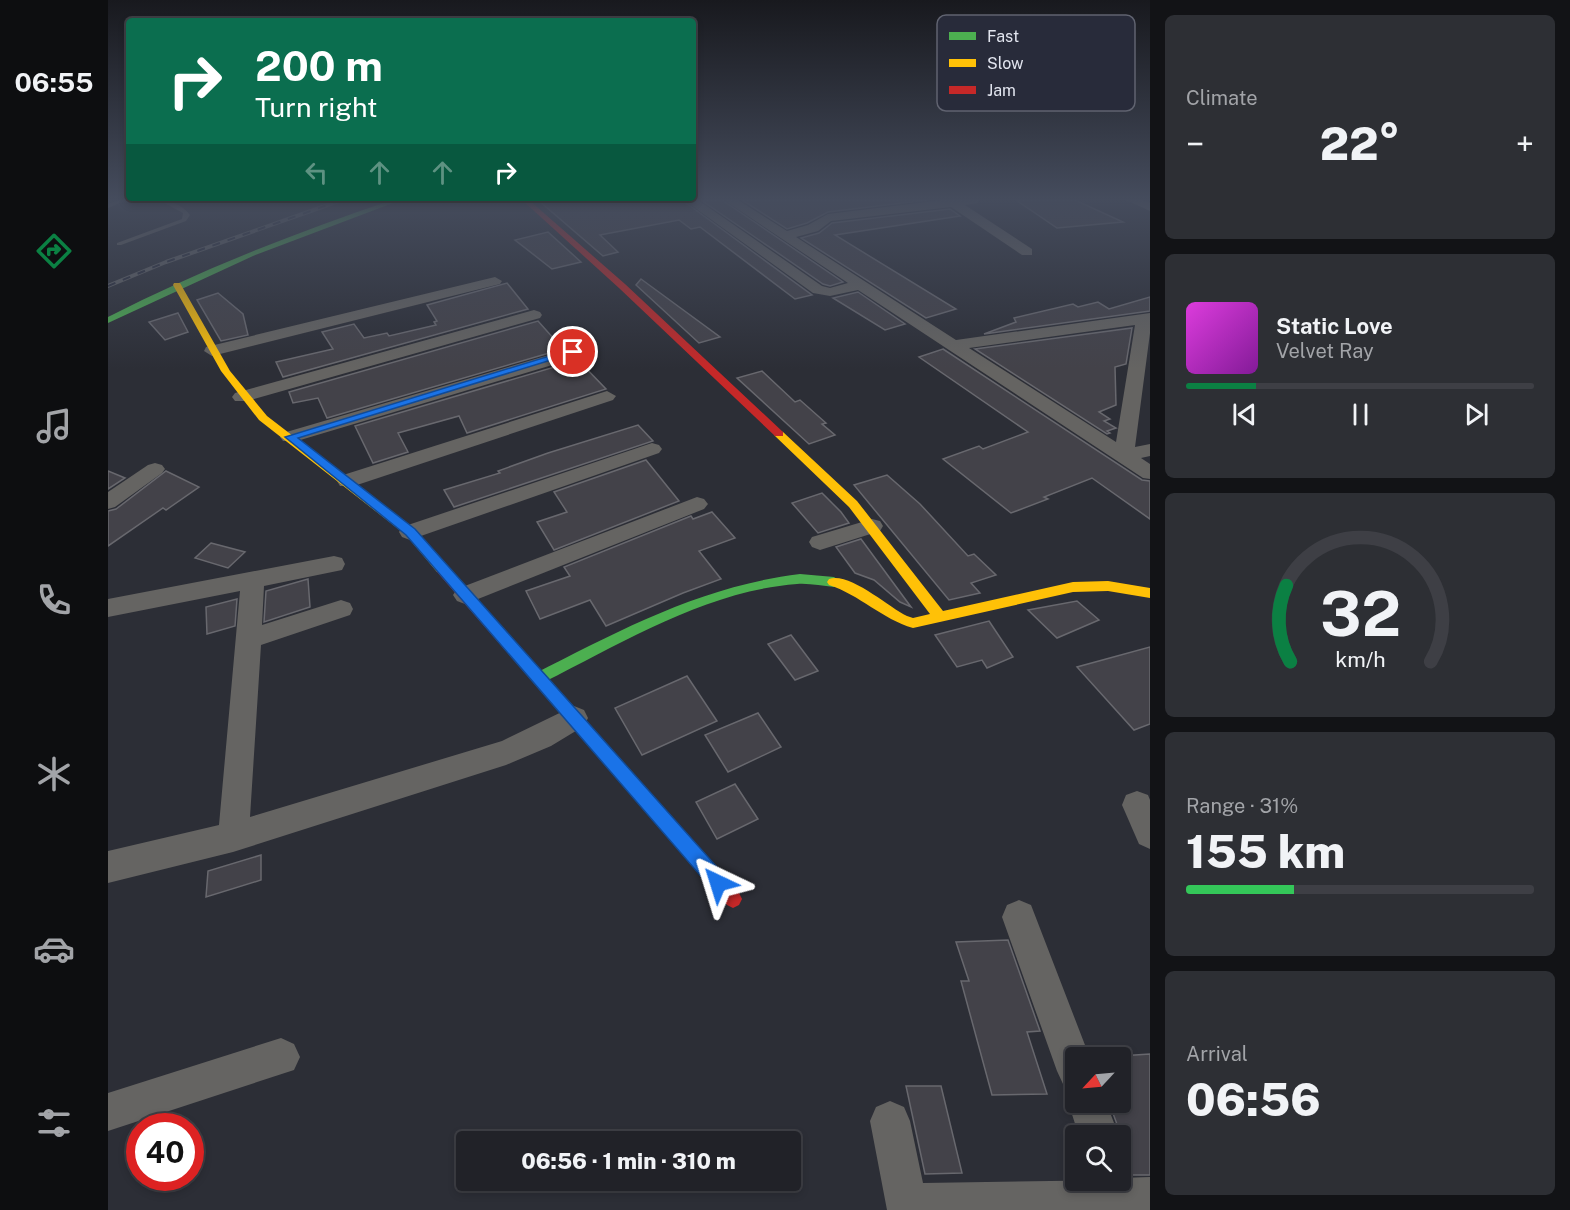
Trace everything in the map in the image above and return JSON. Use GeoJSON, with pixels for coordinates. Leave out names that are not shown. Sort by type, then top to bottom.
{"type":"FeatureCollection","features":[{"type":"Feature","properties":{"kind":"street"},"geometry":{"type":"LineString","coordinates":[[108,320],[177,285],[245,256]]}},
{"type":"Feature","properties":{"kind":"street"},"geometry":{"type":"LineString","coordinates":[[587,256],[738,394],[853,504],[941,618]]}},
{"type":"Feature","properties":{"kind":"street"},"geometry":{"type":"LineString","coordinates":[[770,256],[823,291],[860,285]]}},
{"type":"Feature","properties":{"kind":"street"},"geometry":{"type":"LineString","coordinates":[[815,256],[1150,473]]}},
{"type":"Feature","properties":{"kind":"street"},"geometry":{"type":"LineString","coordinates":[[792,272],[827,264]]}},
{"type":"Feature","properties":{"kind":"street"},"geometry":{"type":"LineString","coordinates":[[212,351],[495,281]]}},
{"type":"Feature","properties":{"kind":"street"},"geometry":{"type":"LineString","coordinates":[[177,285],[212,351],[241,397],[263,418],[410,532],[733,899]]}},
{"type":"Feature","properties":{"kind":"street"},"geometry":{"type":"LineString","coordinates":[[241,397],[534,315]]}},
{"type":"Feature","properties":{"kind":"street"},"geometry":{"type":"LineString","coordinates":[[954,345],[1147,319],[1142,381],[1124,455]]}},
{"type":"Feature","properties":{"kind":"street"},"geometry":{"type":"LineString","coordinates":[[290,437],[573,352]]}},
{"type":"Feature","properties":{"kind":"street"},"geometry":{"type":"LineString","coordinates":[[346,481],[607,396]]}},
{"type":"Feature","properties":{"kind":"street"},"geometry":{"type":"LineString","coordinates":[[410,532],[652,449]]}},
{"type":"Feature","properties":{"kind":"street"},"geometry":{"type":"LineString","coordinates":[[1124,455],[1150,450]]}},
{"type":"Feature","properties":{"kind":"street"},"geometry":{"type":"LineString","coordinates":[[108,502],[155,469]]}},
{"type":"Feature","properties":{"kind":"street"},"geometry":{"type":"LineString","coordinates":[[465,595],[697,504]]}},
{"type":"Feature","properties":{"kind":"street"},"geometry":{"type":"LineString","coordinates":[[820,542],[872,526]]}},
{"type":"Feature","properties":{"kind":"street"},"geometry":{"type":"LineString","coordinates":[[108,608],[334,564]]}},
{"type":"Feature","properties":{"kind":"street"},"geometry":{"type":"LineString","coordinates":[[232,837],[253,580]]}},
{"type":"Feature","properties":{"kind":"street"},"geometry":{"type":"LineString","coordinates":[[539,678],[676,613],[716,597],[799,580],[843,584],[864,593],[882,610],[900,621],[925,622],[1073,587],[1108,586],[1150,592]]}},
{"type":"Feature","properties":{"kind":"street"},"geometry":{"type":"LineString","coordinates":[[248,639],[341,609]]}},
{"type":"Feature","properties":{"kind":"street"},"geometry":{"type":"LineString","coordinates":[[108,867],[232,837],[506,753],[574,718]]}},
{"type":"Feature","properties":{"kind":"street"},"geometry":{"type":"LineString","coordinates":[[1137,805],[1150,834]]}},
{"type":"Feature","properties":{"kind":"street"},"geometry":{"type":"LineString","coordinates":[[1019,917],[1067,1047]]}},
{"type":"Feature","properties":{"kind":"street"},"geometry":{"type":"LineString","coordinates":[[108,1112],[281,1057]]}},
{"type":"Feature","properties":{"kind":"street"},"geometry":{"type":"LineString","coordinates":[[890,1121],[907,1207],[1129,1196]]}},
{"type":"Feature","properties":{"kind":"building"},"geometry":{"type":"Polygon","coordinates":[[[536,256],[575,256],[581,262],[552,269],[536,256]]]}},
{"type":"Feature","properties":{"kind":"building"},"geometry":{"type":"Polygon","coordinates":[[[739,256],[759,256],[812,295],[795,299],[739,256]]]}},
{"type":"Feature","properties":{"kind":"building"},"geometry":{"type":"Polygon","coordinates":[[[783,256],[805,256],[843,282],[830,286],[823,284],[783,256]]]}},
{"type":"Feature","properties":{"kind":"building"},"geometry":{"type":"Polygon","coordinates":[[[830,256],[870,256],[956,309],[926,318],[830,256]]]}},
{"type":"Feature","properties":{"kind":"building"},"geometry":{"type":"Polygon","coordinates":[[[641,279],[720,337],[699,343],[636,285],[641,279]]]}},
{"type":"Feature","properties":{"kind":"building"},"geometry":{"type":"Polygon","coordinates":[[[507,283],[528,309],[283,377],[276,362],[333,349],[322,332],[354,324],[364,338],[387,333],[389,336],[436,325],[434,322],[437,321],[427,305],[507,283]]]}},
{"type":"Feature","properties":{"kind":"building"},"geometry":{"type":"Polygon","coordinates":[[[858,292],[905,324],[885,330],[833,298],[858,292]]]}},
{"type":"Feature","properties":{"kind":"building"},"geometry":{"type":"Polygon","coordinates":[[[218,293],[243,314],[248,335],[221,341],[197,300],[218,293]]]}},
{"type":"Feature","properties":{"kind":"building"},"geometry":{"type":"Polygon","coordinates":[[[1150,297],[1150,311],[984,334],[1016,322],[1014,318],[1073,304],[1078,307],[1098,302],[1109,309],[1150,297]]]}},
{"type":"Feature","properties":{"kind":"building"},"geometry":{"type":"Polygon","coordinates":[[[178,313],[188,332],[165,340],[149,322],[178,313]]]}},
{"type":"Feature","properties":{"kind":"building"},"geometry":{"type":"Polygon","coordinates":[[[538,321],[563,349],[327,418],[318,398],[293,403],[289,392],[538,321]]]}},
{"type":"Feature","properties":{"kind":"building"},"geometry":{"type":"Polygon","coordinates":[[[1132,328],[1126,364],[1115,367],[1116,405],[1099,412],[1110,419],[1104,421],[1116,428],[1107,431],[1110,433],[1107,434],[975,349],[1132,328]]]}},
{"type":"Feature","properties":{"kind":"building"},"geometry":{"type":"Polygon","coordinates":[[[943,349],[1142,480],[1150,481],[1150,519],[1092,478],[1044,497],[1048,499],[1011,513],[943,459],[979,446],[983,449],[1028,432],[919,357],[943,349]]]}},
{"type":"Feature","properties":{"kind":"building"},"geometry":{"type":"Polygon","coordinates":[[[578,360],[606,389],[467,433],[459,416],[398,433],[408,452],[373,463],[355,426],[578,360]]]}},
{"type":"Feature","properties":{"kind":"building"},"geometry":{"type":"Polygon","coordinates":[[[762,371],[795,402],[800,400],[826,423],[822,424],[835,435],[809,444],[737,378],[762,371]]]}},
{"type":"Feature","properties":{"kind":"building"},"geometry":{"type":"Polygon","coordinates":[[[638,425],[653,441],[454,507],[444,490],[500,473],[498,471],[548,453],[638,425]]]}},
{"type":"Feature","properties":{"kind":"building"},"geometry":{"type":"Polygon","coordinates":[[[646,460],[679,501],[554,550],[537,522],[567,512],[554,492],[646,460]]]}},
{"type":"Feature","properties":{"kind":"building"},"geometry":{"type":"Polygon","coordinates":[[[108,471],[125,478],[108,489],[108,471]]]}},
{"type":"Feature","properties":{"kind":"building"},"geometry":{"type":"Polygon","coordinates":[[[166,471],[199,487],[166,510],[163,508],[108,546],[108,511],[116,509],[166,471]]]}},
{"type":"Feature","properties":{"kind":"building"},"geometry":{"type":"Polygon","coordinates":[[[887,475],[920,504],[968,556],[974,554],[996,575],[971,583],[980,593],[949,600],[854,485],[887,475]]]}},
{"type":"Feature","properties":{"kind":"building"},"geometry":{"type":"Polygon","coordinates":[[[822,493],[849,523],[818,533],[792,503],[822,493]]]}},
{"type":"Feature","properties":{"kind":"building"},"geometry":{"type":"Polygon","coordinates":[[[712,512],[735,538],[699,551],[721,579],[606,626],[590,600],[540,619],[526,591],[570,576],[564,567],[691,516],[693,519],[712,512]]]}},
{"type":"Feature","properties":{"kind":"building"},"geometry":{"type":"Polygon","coordinates":[[[861,539],[911,607],[900,602],[874,580],[855,573],[836,547],[861,539]]]}},
{"type":"Feature","properties":{"kind":"building"},"geometry":{"type":"Polygon","coordinates":[[[211,543],[245,552],[228,568],[195,558],[211,543]]]}},
{"type":"Feature","properties":{"kind":"building"},"geometry":{"type":"Polygon","coordinates":[[[308,579],[310,607],[264,622],[266,591],[308,579]]]}},
{"type":"Feature","properties":{"kind":"building"},"geometry":{"type":"Polygon","coordinates":[[[237,599],[235,626],[207,634],[206,607],[237,599]]]}},
{"type":"Feature","properties":{"kind":"building"},"geometry":{"type":"Polygon","coordinates":[[[1077,601],[1099,620],[1057,638],[1028,610],[1077,601]]]}},
{"type":"Feature","properties":{"kind":"building"},"geometry":{"type":"Polygon","coordinates":[[[989,621],[1013,657],[987,668],[982,660],[957,667],[935,635],[989,621]]]}},
{"type":"Feature","properties":{"kind":"building"},"geometry":{"type":"Polygon","coordinates":[[[791,635],[818,671],[795,680],[768,644],[791,635]]]}},
{"type":"Feature","properties":{"kind":"building"},"geometry":{"type":"Polygon","coordinates":[[[1150,647],[1150,724],[1134,730],[1077,667],[1150,647]]]}},
{"type":"Feature","properties":{"kind":"building"},"geometry":{"type":"Polygon","coordinates":[[[687,676],[717,721],[642,755],[615,708],[687,676]]]}},
{"type":"Feature","properties":{"kind":"building"},"geometry":{"type":"Polygon","coordinates":[[[758,713],[781,747],[728,772],[705,735],[758,713]]]}},
{"type":"Feature","properties":{"kind":"building"},"geometry":{"type":"Polygon","coordinates":[[[735,784],[758,819],[717,839],[696,802],[735,784]]]}},
{"type":"Feature","properties":{"kind":"building"},"geometry":{"type":"Polygon","coordinates":[[[261,855],[261,880],[206,897],[208,871],[261,855]]]}},
{"type":"Feature","properties":{"kind":"building"},"geometry":{"type":"Polygon","coordinates":[[[1008,940],[1040,1031],[1027,1032],[1047,1094],[992,1095],[961,981],[969,981],[956,942],[1008,940]]]}},
{"type":"Feature","properties":{"kind":"building"},"geometry":{"type":"Polygon","coordinates":[[[1150,1054],[1150,1175],[1131,1175],[1131,1125],[1117,1125],[1113,1113],[1131,1113],[1131,1055],[1150,1054]]]}},
{"type":"Feature","properties":{"kind":"building"},"geometry":{"type":"Polygon","coordinates":[[[906,1086],[941,1086],[962,1173],[925,1174],[906,1086]]]}},
{"type":"Feature","properties":{"kind":"railway"},"geometry":{"type":"LineString","coordinates":[[108,286],[182,256]]}},
{"type":"Feature","properties":{"kind":"traffic: fast"},"geometry":{"type":"LineString","coordinates":[[108,320],[178,285],[244,256]]}},
{"type":"Feature","properties":{"kind":"traffic: fast"},"geometry":{"type":"LineString","coordinates":[[539,678],[643,626],[723,594],[763,583],[800,579],[834,582]]}},
{"type":"Feature","properties":{"kind":"traffic: slow"},"geometry":{"type":"LineString","coordinates":[[177,285],[205,338],[249,403],[263,418],[410,532],[442,569]]}},
{"type":"Feature","properties":{"kind":"traffic: slow"},"geometry":{"type":"LineString","coordinates":[[779,434],[853,504],[941,618]]}},
{"type":"Feature","properties":{"kind":"traffic: slow"},"geometry":{"type":"LineString","coordinates":[[834,582],[856,591],[902,620],[913,623],[1073,587],[1108,586],[1150,593]]}},
{"type":"Feature","properties":{"kind":"traffic: jam"},"geometry":{"type":"LineString","coordinates":[[589,256],[779,434]]}},
{"type":"Feature","properties":{"kind":"traffic: jam"},"geometry":{"type":"LineString","coordinates":[[442,569],[733,899]]}},
{"type":"Feature","properties":{"kind":"route"},"geometry":{"type":"LineString","coordinates":[[573,352],[290,437],[410,532],[718,883]]}}]}
